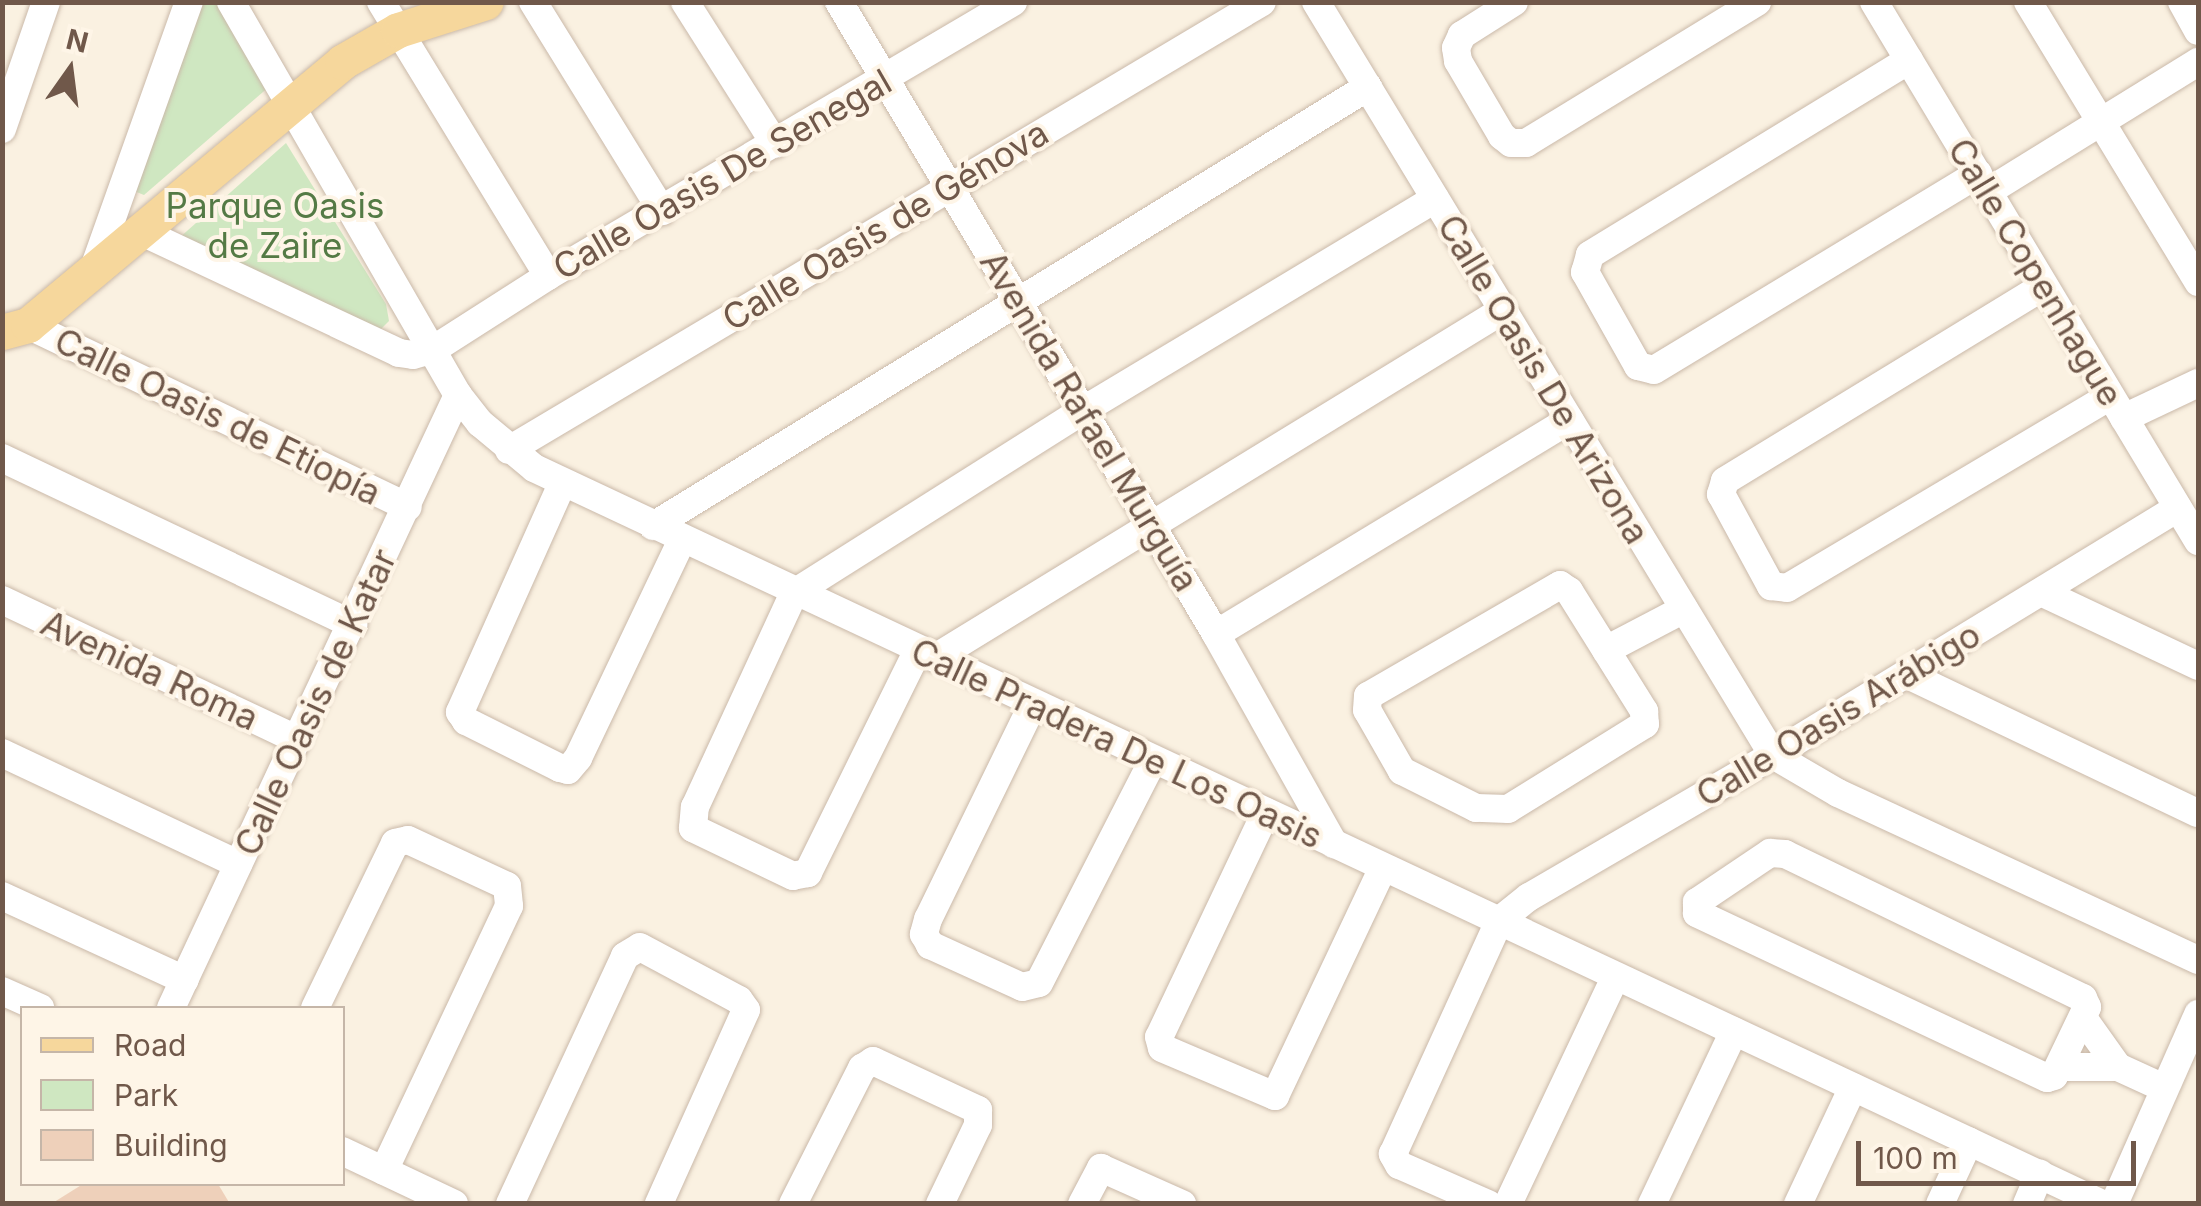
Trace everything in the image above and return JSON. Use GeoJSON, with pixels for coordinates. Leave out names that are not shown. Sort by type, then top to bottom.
{"type":"FeatureCollection","features":[{"type":"Feature","properties":{"kind":"main road"},"geometry":{"type":"LineString","coordinates":[[15,328],[93,271],[342,62],[390,16],[486,2]]}},
{"type":"Feature","properties":{"kind":"street"},"geometry":{"type":"LineString","coordinates":[[2,129],[46,2]]}},
{"type":"Feature","properties":{"kind":"street"},"geometry":{"type":"LineString","coordinates":[[93,271],[189,2]]}},
{"type":"Feature","properties":{"kind":"street"},"geometry":{"type":"LineString","coordinates":[[232,2],[291,103]]}},
{"type":"Feature","properties":{"kind":"street"},"geometry":{"type":"LineString","coordinates":[[533,2],[662,211]]}},
{"type":"Feature","properties":{"kind":"street"},"geometry":{"type":"LineString","coordinates":[[685,2],[775,144]]}},
{"type":"Feature","properties":{"kind":"street","name":"Avenida Rafael Murguía"},"geometry":{"type":"LineString","coordinates":[[838,2],[1152,525],[1334,844]]}},
{"type":"Feature","properties":{"kind":"street","name":"Calle Oasis De Senegal"},"geometry":{"type":"LineString","coordinates":[[434,349],[548,276],[1013,2]]}},
{"type":"Feature","properties":{"kind":"street","name":"Calle Oasis de Génova"},"geometry":{"type":"LineString","coordinates":[[509,450],[1262,2]]}},
{"type":"Feature","properties":{"kind":"street","name":"Calle Oasis De Arizona"},"geometry":{"type":"LineString","coordinates":[[1316,2],[1773,755]]}},
{"type":"Feature","properties":{"kind":"street"},"geometry":{"type":"LineString","coordinates":[[1514,2],[1462,36],[1456,48],[1467,76],[1502,136],[1511,144],[1526,143],[1757,2]]}},
{"type":"Feature","properties":{"kind":"street","name":"Calle Copenhague"},"geometry":{"type":"LineString","coordinates":[[1874,2],[2198,541]]}},
{"type":"Feature","properties":{"kind":"street"},"geometry":{"type":"LineString","coordinates":[[2028,2],[2198,282]]}},
{"type":"Feature","properties":{"kind":"street"},"geometry":{"type":"LineString","coordinates":[[2182,2],[2198,31]]}},
{"type":"Feature","properties":{"kind":"street"},"geometry":{"type":"LineString","coordinates":[[390,16],[548,276]]}},
{"type":"Feature","properties":{"kind":"street"},"geometry":{"type":"LineString","coordinates":[[1909,60],[1590,255],[1585,272],[1638,366],[1646,371],[1983,182],[2099,122],[2198,62]]}},
{"type":"Feature","properties":{"kind":"street"},"geometry":{"type":"LineString","coordinates":[[653,526],[1368,87]]}},
{"type":"Feature","properties":{"kind":"street","name":"Calle Pradera De Los Oasis"},"geometry":{"type":"LineString","coordinates":[[291,103],[458,394],[480,424],[509,450],[562,484],[2102,1204]]}},
{"type":"Feature","properties":{"kind":"street"},"geometry":{"type":"LineString","coordinates":[[1436,199],[1082,410],[794,592],[690,822],[698,833],[793,876],[808,873],[927,654],[1152,525],[1503,310]]}},
{"type":"Feature","properties":{"kind":"street"},"geometry":{"type":"LineString","coordinates":[[140,231],[399,353],[413,355],[434,349]]}},
{"type":"Feature","properties":{"kind":"street"},"geometry":{"type":"LineString","coordinates":[[2044,286],[1721,488],[1771,586],[1778,590],[2117,407],[2198,384]]}},
{"type":"Feature","properties":{"kind":"street","name":"Calle Oasis de Etiopía"},"geometry":{"type":"LineString","coordinates":[[15,328],[408,506]]}},
{"type":"Feature","properties":{"kind":"street","name":"Calle Oasis de Katar"},"geometry":{"type":"LineString","coordinates":[[172,1006],[458,394]]}},
{"type":"Feature","properties":{"kind":"street"},"geometry":{"type":"LineString","coordinates":[[1216,634],[1569,420]]}},
{"type":"Feature","properties":{"kind":"street"},"geometry":{"type":"LineString","coordinates":[[2,458],[353,624]]}},
{"type":"Feature","properties":{"kind":"street"},"geometry":{"type":"LineString","coordinates":[[562,484],[460,712],[466,721],[560,768],[571,768],[578,758],[682,540]]}},
{"type":"Feature","properties":{"kind":"street","name":"Calle Oasis Arábigo"},"geometry":{"type":"LineString","coordinates":[[1499,922],[1529,897],[1773,755],[2178,508]]}},
{"type":"Feature","properties":{"kind":"street"},"geometry":{"type":"LineString","coordinates":[[1556,586],[1566,588],[1606,650],[1644,711],[1646,724],[1508,809],[1476,808],[1402,771],[1366,710],[1368,696],[1556,586]]}},
{"type":"Feature","properties":{"kind":"street"},"geometry":{"type":"LineString","coordinates":[[2041,592],[2198,666]]}},
{"type":"Feature","properties":{"kind":"street","name":"Avenida Roma"},"geometry":{"type":"LineString","coordinates":[[2,600],[298,740]]}},
{"type":"Feature","properties":{"kind":"street"},"geometry":{"type":"LineString","coordinates":[[1606,650],[1684,609]]}},
{"type":"Feature","properties":{"kind":"street"},"geometry":{"type":"LineString","coordinates":[[1906,674],[2198,812]]}},
{"type":"Feature","properties":{"kind":"street"},"geometry":{"type":"LineString","coordinates":[[1032,704],[928,920],[924,934],[930,945],[1022,987],[1039,983],[1153,760]]}},
{"type":"Feature","properties":{"kind":"street"},"geometry":{"type":"LineString","coordinates":[[2,752],[238,864]]}},
{"type":"Feature","properties":{"kind":"street"},"geometry":{"type":"LineString","coordinates":[[1773,755],[1838,793],[2198,960]]}},
{"type":"Feature","properties":{"kind":"street"},"geometry":{"type":"LineString","coordinates":[[1266,812],[1159,1037],[1162,1048],[1275,1096],[1384,868]]}},
{"type":"Feature","properties":{"kind":"street"},"geometry":{"type":"LineString","coordinates":[[317,1006],[396,842],[408,840],[506,886],[509,906],[384,1170]]}},
{"type":"Feature","properties":{"kind":"street"},"geometry":{"type":"LineString","coordinates":[[1770,853],[1781,853],[2083,998],[2088,1004],[2059,1068],[2047,1078],[1700,915],[1696,905],[1770,853]]}},
{"type":"Feature","properties":{"kind":"street"},"geometry":{"type":"LineString","coordinates":[[2,896],[185,980]]}},
{"type":"Feature","properties":{"kind":"street"},"geometry":{"type":"LineString","coordinates":[[1488,1204],[1399,1165],[1392,1154],[1499,922]]}},
{"type":"Feature","properties":{"kind":"street"},"geometry":{"type":"LineString","coordinates":[[510,1204],[625,956],[640,946],[739,1000],[746,1010],[659,1204]]}},
{"type":"Feature","properties":{"kind":"street"},"geometry":{"type":"LineString","coordinates":[[1508,1204],[1616,976]]}},
{"type":"Feature","properties":{"kind":"street"},"geometry":{"type":"LineString","coordinates":[[2,991],[36,1006]]}},
{"type":"Feature","properties":{"kind":"street"},"geometry":{"type":"LineString","coordinates":[[2114,1204],[2198,1014]]}},
{"type":"Feature","properties":{"kind":"street"},"geometry":{"type":"LineString","coordinates":[[2083,1018],[2118,1067]]}},
{"type":"Feature","properties":{"kind":"street"},"geometry":{"type":"LineString","coordinates":[[1652,1204],[1734,1031]]}},
{"type":"Feature","properties":{"kind":"street"},"geometry":{"type":"LineString","coordinates":[[793,1204],[862,1068],[873,1060],[978,1110],[978,1126],[940,1204]]}},
{"type":"Feature","properties":{"kind":"street"},"geometry":{"type":"LineString","coordinates":[[2059,1068],[2118,1067],[2164,1088]]}},
{"type":"Feature","properties":{"kind":"street"},"geometry":{"type":"LineString","coordinates":[[1798,1204],[1853,1087]]}},
{"type":"Feature","properties":{"kind":"street"},"geometry":{"type":"LineString","coordinates":[[1940,1204],[1969,1142]]}},
{"type":"Feature","properties":{"kind":"street"},"geometry":{"type":"LineString","coordinates":[[345,1152],[454,1204]]}},
{"type":"Feature","properties":{"kind":"street"},"geometry":{"type":"LineString","coordinates":[[1082,1204],[1101,1168],[1182,1204]]}},
{"type":"Feature","properties":{"kind":"street"},"geometry":{"type":"LineString","coordinates":[[2027,1204],[2040,1174]]}},
{"type":"Feature","properties":{"kind":"green space"},"geometry":{"type":"Polygon","coordinates":[[[197,3],[219,3],[270,86],[144,195],[129,189],[197,3]]]}},
{"type":"Feature","properties":{"kind":"green space","name":"Parque Oasis de Zaire"},"geometry":{"type":"Polygon","coordinates":[[[286,143],[386,304],[389,321],[380,330],[178,239],[286,143]]]}},
{"type":"Feature","properties":{"kind":"building"},"geometry":{"type":"Polygon","coordinates":[[[80,1186],[219,1186],[230,1204],[51,1204],[80,1186]]]}}]}
